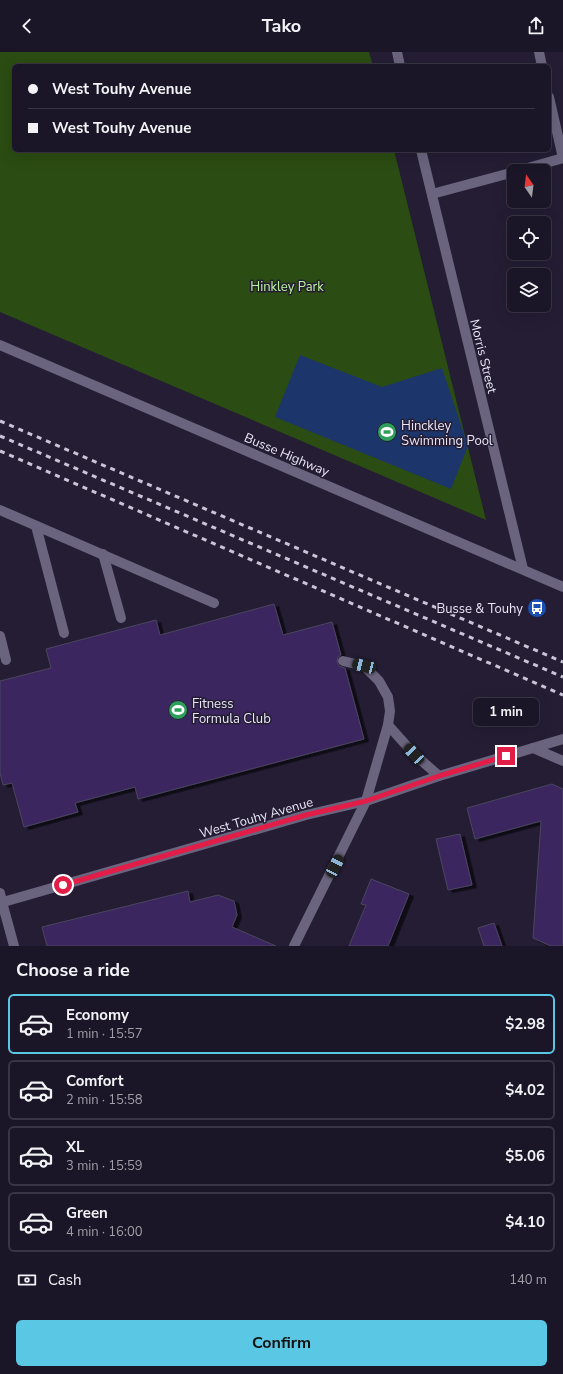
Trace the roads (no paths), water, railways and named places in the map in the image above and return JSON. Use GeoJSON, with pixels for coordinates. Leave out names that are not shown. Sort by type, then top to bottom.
{"type":"FeatureCollection","features":[{"type":"Feature","properties":{"kind":"main road"},"geometry":{"type":"LineString","coordinates":[[397,52],[400,64]]}},
{"type":"Feature","properties":{"kind":"main road"},"geometry":{"type":"LineString","coordinates":[[539,52],[542,64]]}},
{"type":"Feature","properties":{"kind":"main road"},"geometry":{"type":"LineString","coordinates":[[541,164],[563,158],[551,106]]}},
{"type":"Feature","properties":{"kind":"main road","name":"Morris Street"},"geometry":{"type":"LineString","coordinates":[[422,152],[523,569]]}},
{"type":"Feature","properties":{"kind":"main road"},"geometry":{"type":"LineString","coordinates":[[432,194],[507,173]]}},
{"type":"Feature","properties":{"kind":"main road","name":"Busse Highway"},"geometry":{"type":"LineString","coordinates":[[0,346],[563,587]]}},
{"type":"Feature","properties":{"kind":"main road"},"geometry":{"type":"LineString","coordinates":[[0,510],[214,603]]}},
{"type":"Feature","properties":{"kind":"main road"},"geometry":{"type":"LineString","coordinates":[[36,526],[64,633]]}},
{"type":"Feature","properties":{"kind":"main road"},"geometry":{"type":"LineString","coordinates":[[103,554],[121,618]]}},
{"type":"Feature","properties":{"kind":"main road"},"geometry":{"type":"LineString","coordinates":[[0,636],[6,660]]}},
{"type":"Feature","properties":{"kind":"main road"},"geometry":{"type":"LineString","coordinates":[[294,946],[366,801],[388,725],[390,711],[388,697],[379,681],[364,666],[343,661]]}},
{"type":"Feature","properties":{"kind":"main road"},"geometry":{"type":"LineString","coordinates":[[388,725],[414,754],[439,776]]}},
{"type":"Feature","properties":{"kind":"main road","name":"West Touhy Avenue"},"geometry":{"type":"LineString","coordinates":[[1,899],[298,817],[366,801],[439,776],[563,739]]}},
{"type":"Feature","properties":{"kind":"main road"},"geometry":{"type":"LineString","coordinates":[[533,748],[563,761]]}},
{"type":"Feature","properties":{"kind":"main road"},"geometry":{"type":"LineString","coordinates":[[1,899],[14,946]]}},
{"type":"Feature","properties":{"kind":"water","name":"Hinckley Swimming Pool"},"geometry":{"type":"Polygon","coordinates":[[[300,355],[382,387],[442,368],[468,446],[451,489],[275,417],[300,355]]]}},
{"type":"Feature","properties":{"kind":"railway"},"geometry":{"type":"LineString","coordinates":[[0,421],[563,662]]}},
{"type":"Feature","properties":{"kind":"railway"},"geometry":{"type":"LineString","coordinates":[[0,436],[563,677]]}},
{"type":"Feature","properties":{"kind":"railway"},"geometry":{"type":"LineString","coordinates":[[0,451],[563,695]]}},
{"type":"Feature","properties":{"kind":"place","name":"Hinckley Swimming Pool"},"geometry":{"type":"Point","coordinates":[387,432]}},
{"type":"Feature","properties":{"kind":"place","name":"Busse & Touhy"},"geometry":{"type":"Point","coordinates":[537,608]}},
{"type":"Feature","properties":{"kind":"place","name":"Fitness Formula Club"},"geometry":{"type":"Point","coordinates":[178,710]}},
{"type":"Feature","properties":{"kind":"park label","name":"Hinkley Park"},"geometry":{"type":"Point","coordinates":[287,286]}}]}
